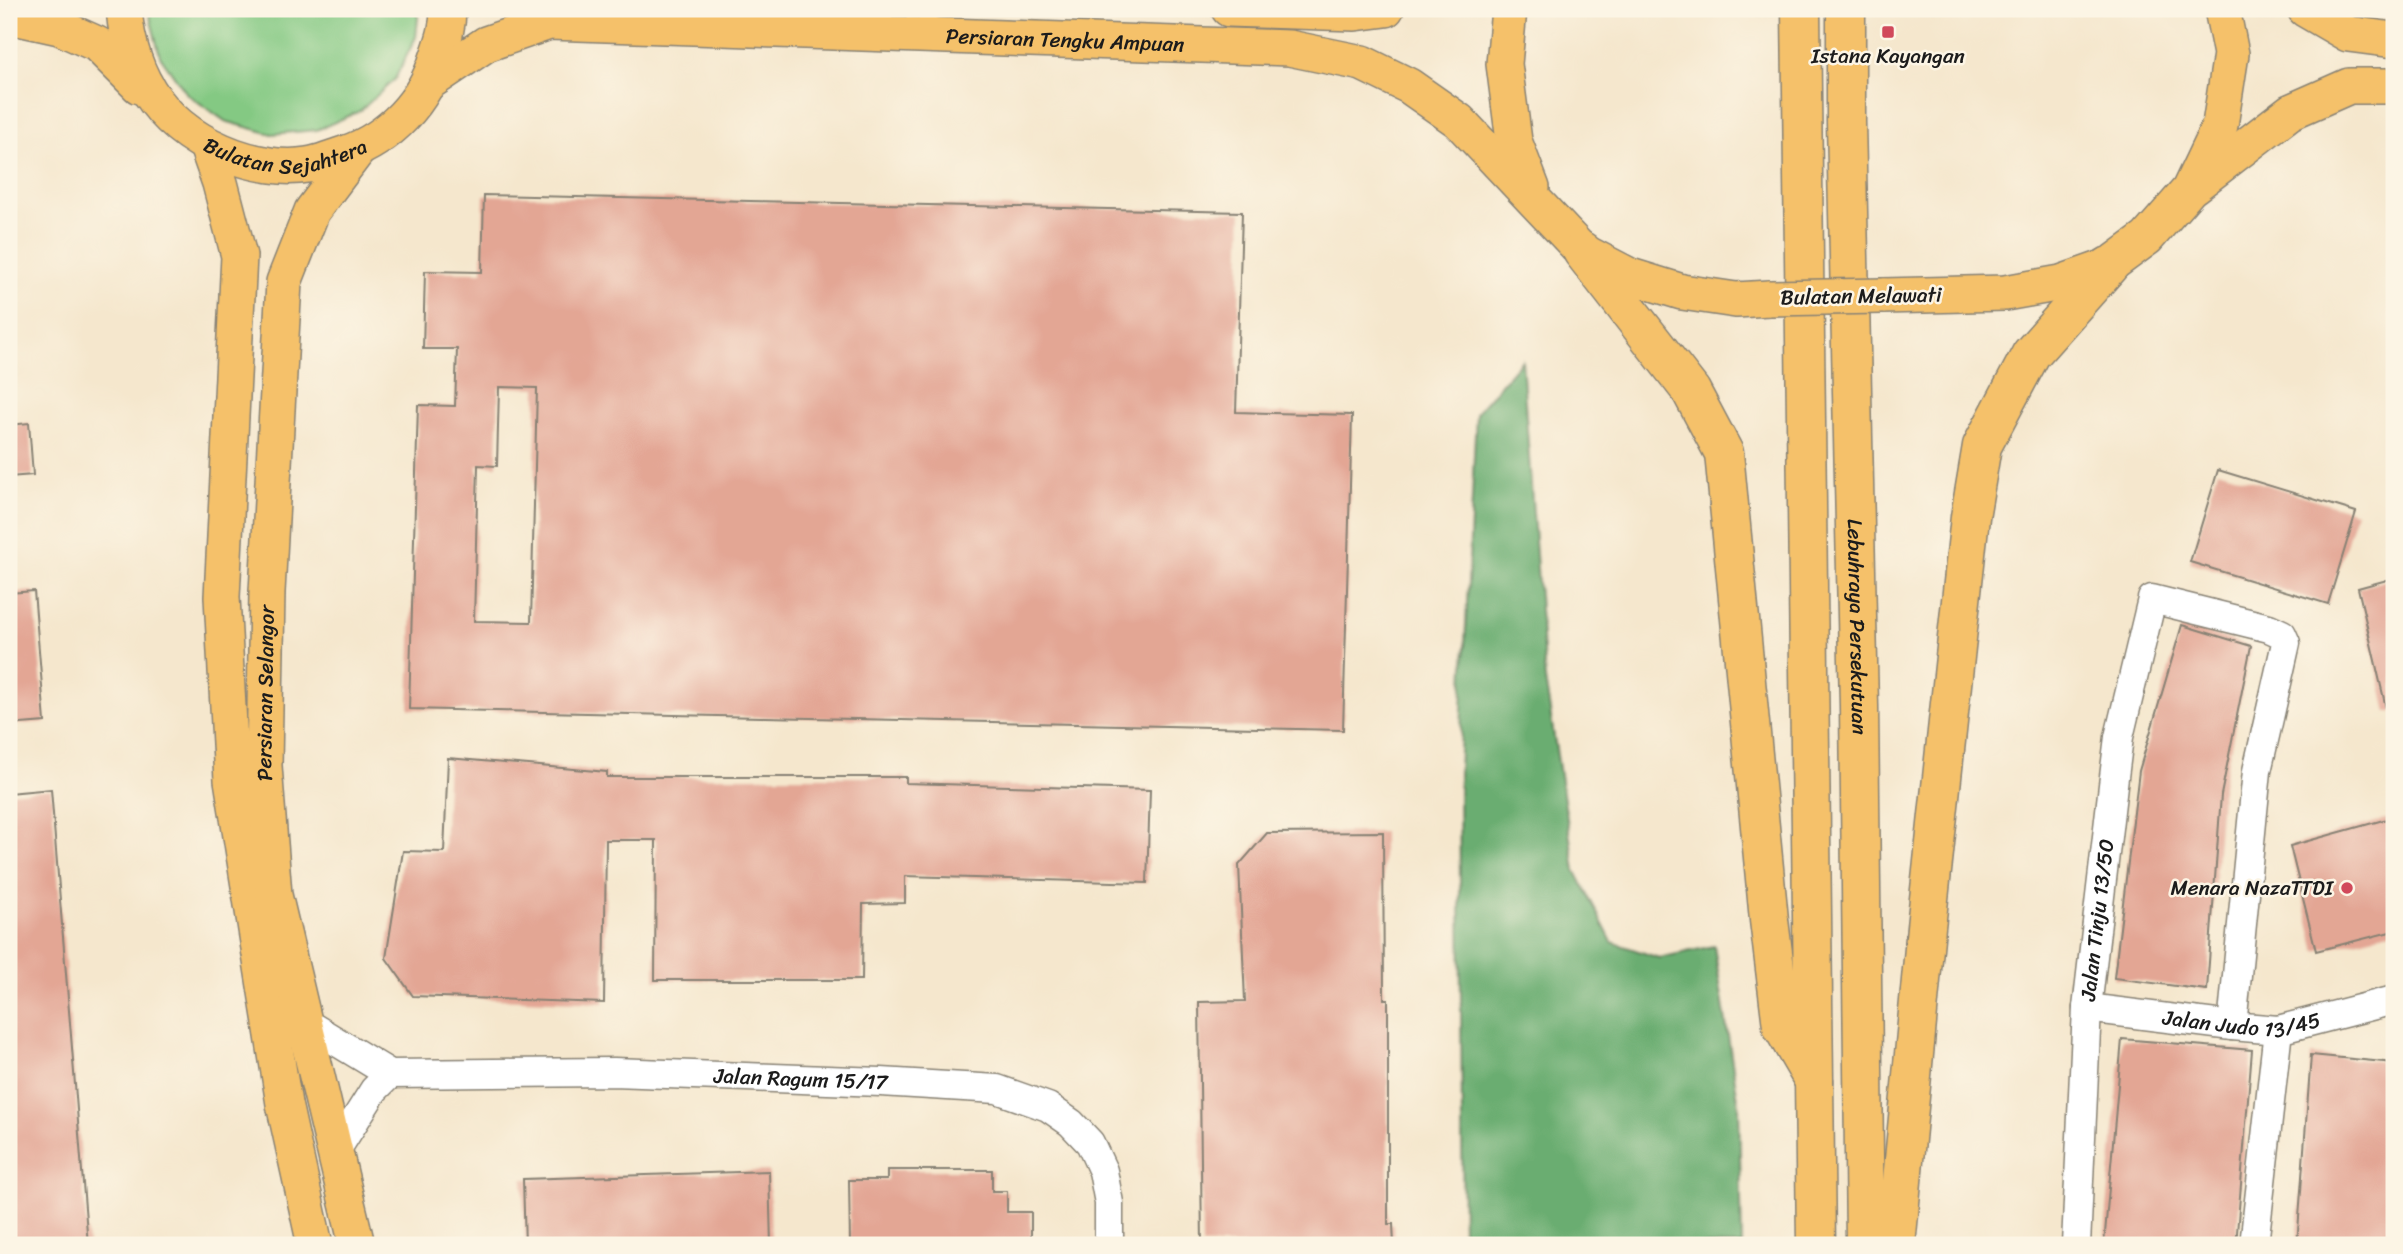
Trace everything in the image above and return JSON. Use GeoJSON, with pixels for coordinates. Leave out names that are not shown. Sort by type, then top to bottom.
{"type":"FeatureCollection","features":[{"type":"Feature","properties":{"kind":"highway"},"geometry":{"type":"LineString","coordinates":[[1801,9],[1816,1245]]}},
{"type":"Feature","properties":{"kind":"highway","name":"Lebuhraya Persekutuan"},"geometry":{"type":"LineString","coordinates":[[1846,9],[1864,1245]]}},
{"type":"Feature","properties":{"kind":"highway"},"geometry":{"type":"LineString","coordinates":[[1582,251],[1692,391],[1724,453],[1782,1026],[1815,1083]]}},
{"type":"Feature","properties":{"kind":"highway"},"geometry":{"type":"LineString","coordinates":[[1896,1245],[1927,914],[1970,517],[1982,446],[2031,354],[2109,266]]}},
{"type":"Feature","properties":{"kind":"main road","name":"Bulatan Sejahtera"},"geometry":{"type":"LineString","coordinates":[[124,9],[126,37],[139,74],[159,106],[181,129],[207,146],[255,164],[281,165],[307,165],[357,151],[385,133],[410,111],[428,83],[448,30],[448,9]]}},
{"type":"Feature","properties":{"kind":"main road"},"geometry":{"type":"LineString","coordinates":[[1229,9],[1356,13],[1386,9]]}},
{"type":"Feature","properties":{"kind":"main road","name":"Bulatan Melawati"},"geometry":{"type":"LineString","coordinates":[[1509,9],[1504,64],[1514,141],[1538,204],[1582,251],[1630,276],[1682,292],[1736,300],[2005,293],[2061,283],[2109,266],[2147,238],[2189,190],[2220,125],[2231,54],[2222,9]]}},
{"type":"Feature","properties":{"kind":"main road"},"geometry":{"type":"LineString","coordinates":[[2305,9],[2348,34],[2394,40]]}},
{"type":"Feature","properties":{"kind":"main road"},"geometry":{"type":"LineString","coordinates":[[9,16],[59,27],[97,44],[159,106]]}},
{"type":"Feature","properties":{"kind":"main road","name":"Persiaran Tengku Ampuan"},"geometry":{"type":"LineString","coordinates":[[428,83],[486,44],[548,22],[1289,48],[1362,63],[1409,86],[1460,121],[1538,204]]}},
{"type":"Feature","properties":{"kind":"main road"},"geometry":{"type":"LineString","coordinates":[[2189,190],[2290,112],[2349,86],[2394,86]]}},
{"type":"Feature","properties":{"kind":"main road","name":"Persiaran Selangor"},"geometry":{"type":"LineString","coordinates":[[207,146],[220,183],[239,256],[222,597],[232,780],[284,1104],[315,1245]]}},
{"type":"Feature","properties":{"kind":"main road","name":"Persiaran Selangor"},"geometry":{"type":"LineString","coordinates":[[357,151],[312,211],[284,282],[267,592],[264,766],[274,895],[357,1245]]}},
{"type":"Feature","properties":{"kind":"street","name":"Jalan Tinju 13/50"},"geometry":{"type":"LineString","coordinates":[[2076,1245],[2087,1008],[2119,737],[2152,599],[2269,628],[2282,634],[2286,643],[2257,771],[2232,1026]]}},
{"type":"Feature","properties":{"kind":"street","name":"Jalan Judo 13/45"},"geometry":{"type":"LineString","coordinates":[[2087,1008],[2278,1030],[2394,1000]]}},
{"type":"Feature","properties":{"kind":"street"},"geometry":{"type":"LineString","coordinates":[[306,1024],[390,1074],[374,1090],[335,1152]]}},
{"type":"Feature","properties":{"kind":"street"},"geometry":{"type":"LineString","coordinates":[[2254,1245],[2278,1030]]}},
{"type":"Feature","properties":{"kind":"street","name":"Jalan Ragum 15/17"},"geometry":{"type":"LineString","coordinates":[[390,1074],[614,1072],[997,1089],[1048,1107],[1071,1123],[1090,1143],[1103,1171],[1110,1203],[1109,1245]]}},
{"type":"Feature","properties":{"kind":"green space"},"geometry":{"type":"Polygon","coordinates":[[[148,9],[419,9],[416,37],[395,79],[360,111],[317,130],[271,134],[225,121],[187,94],[160,56],[148,9]]]}},
{"type":"Feature","properties":{"kind":"green space"},"geometry":{"type":"Polygon","coordinates":[[[1522,360],[1545,679],[1575,870],[1612,942],[1659,958],[1714,946],[1739,1106],[1742,1245],[1463,1245],[1459,772],[1476,413],[1522,360]]]}},
{"type":"Feature","properties":{"kind":"building"},"geometry":{"type":"Polygon","coordinates":[[[484,195],[1242,212],[1236,412],[1352,415],[1343,730],[409,709],[418,405],[455,406],[457,349],[423,349],[425,271],[482,272],[484,195]],[[499,387],[497,466],[478,465],[474,621],[531,622],[537,388],[499,387]]]}},
{"type":"Feature","properties":{"kind":"building"},"geometry":{"type":"Polygon","coordinates":[[[29,423],[33,475],[9,477],[9,425],[29,423]]]}},
{"type":"Feature","properties":{"kind":"building"},"geometry":{"type":"Polygon","coordinates":[[[2218,470],[2356,512],[2328,604],[2190,562],[2218,470]]]}},
{"type":"Feature","properties":{"kind":"building"},"geometry":{"type":"Polygon","coordinates":[[[2394,578],[2394,712],[2387,712],[2358,588],[2394,578]]]}},
{"type":"Feature","properties":{"kind":"building"},"geometry":{"type":"Polygon","coordinates":[[[34,591],[45,722],[9,725],[9,593],[34,591]]]}},
{"type":"Feature","properties":{"kind":"building"},"geometry":{"type":"Polygon","coordinates":[[[2182,625],[2251,646],[2221,795],[2207,990],[2114,978],[2139,771],[2182,625]]]}},
{"type":"Feature","properties":{"kind":"building"},"geometry":{"type":"Polygon","coordinates":[[[448,758],[607,772],[607,777],[906,777],[906,783],[1150,790],[1147,883],[905,876],[905,903],[863,904],[862,980],[655,980],[656,840],[606,840],[604,1003],[413,996],[386,958],[403,851],[444,852],[448,758]]]}},
{"type":"Feature","properties":{"kind":"building"},"geometry":{"type":"Polygon","coordinates":[[[51,789],[88,1245],[9,1245],[9,793],[51,789]]]}},
{"type":"Feature","properties":{"kind":"building","name":"Menara NazaTTDI"},"geometry":{"type":"Polygon","coordinates":[[[2394,817],[2394,931],[2316,951],[2290,846],[2394,817]]]}},
{"type":"Feature","properties":{"kind":"building"},"geometry":{"type":"Polygon","coordinates":[[[1383,832],[1384,999],[1388,999],[1388,1224],[1393,1224],[1394,1245],[1202,1245],[1199,1002],[1245,1001],[1239,865],[1267,833],[1383,832]]]}},
{"type":"Feature","properties":{"kind":"building"},"geometry":{"type":"Polygon","coordinates":[[[2122,1039],[2252,1050],[2236,1245],[2104,1245],[2122,1039]]]}},
{"type":"Feature","properties":{"kind":"building"},"geometry":{"type":"Polygon","coordinates":[[[2311,1055],[2394,1063],[2394,1245],[2297,1245],[2311,1055]]]}},
{"type":"Feature","properties":{"kind":"building"},"geometry":{"type":"Polygon","coordinates":[[[887,1170],[992,1170],[992,1191],[1007,1191],[1007,1212],[1031,1212],[1031,1245],[850,1245],[849,1180],[887,1180],[887,1170]]]}},
{"type":"Feature","properties":{"kind":"building"},"geometry":{"type":"Polygon","coordinates":[[[769,1171],[771,1245],[525,1245],[523,1179],[769,1171]]]}},
{"type":"Feature","properties":{"kind":"place","name":"Istana Kayangan"},"geometry":{"type":"Point","coordinates":[1888,32]}},
{"type":"Feature","properties":{"kind":"place","name":"Menara NazaTTDI"},"geometry":{"type":"Point","coordinates":[2347,888]}}]}
